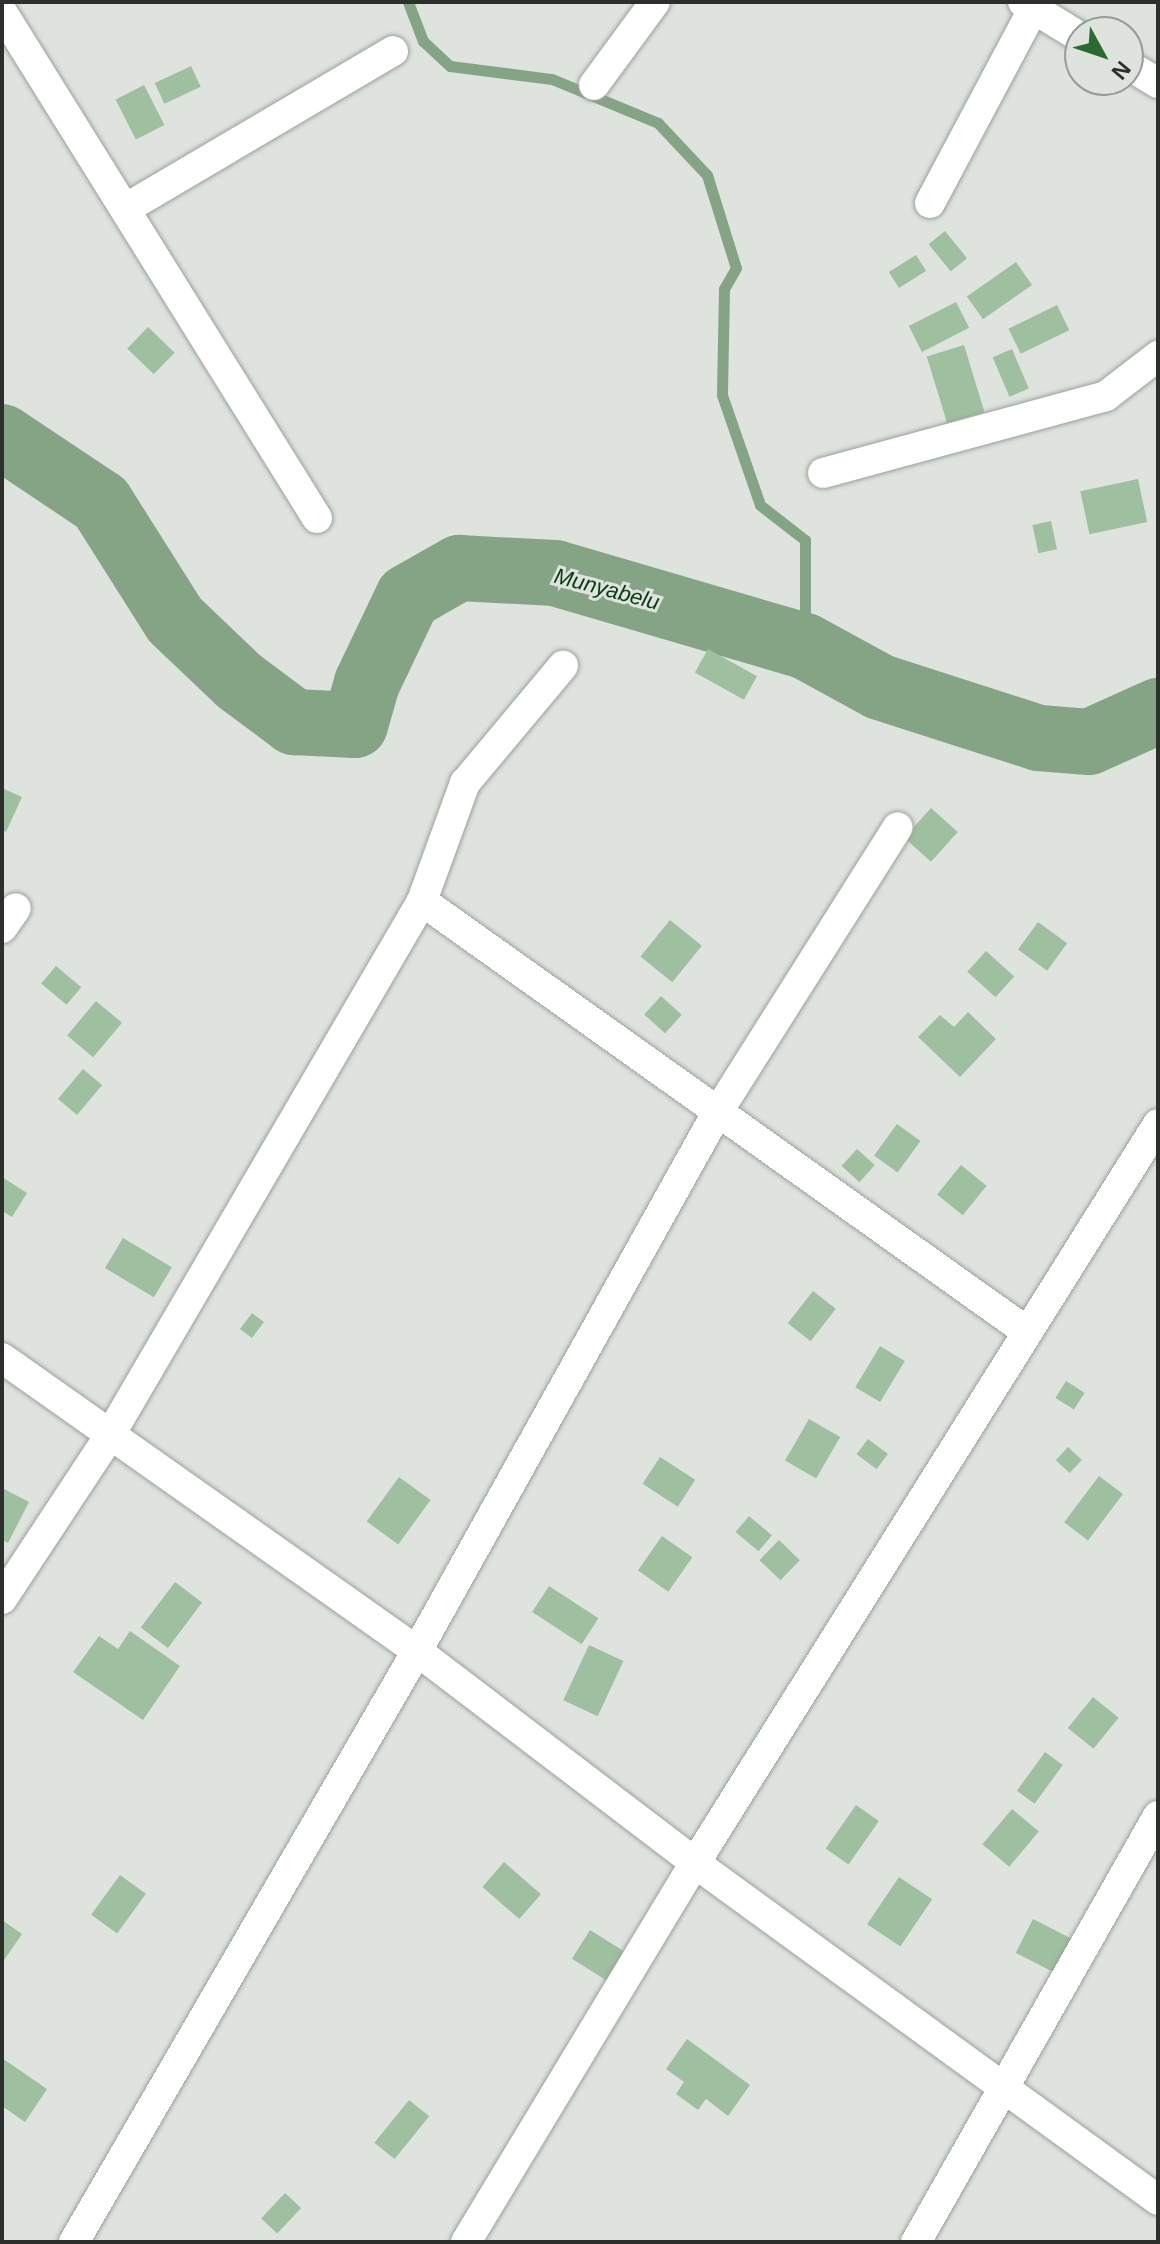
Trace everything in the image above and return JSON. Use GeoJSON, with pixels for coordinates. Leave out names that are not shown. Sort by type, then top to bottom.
{"type":"FeatureCollection","features":[{"type":"Feature","properties":{"kind":"street"},"geometry":{"type":"LineString","coordinates":[[594,85],[655,2]]}},
{"type":"Feature","properties":{"kind":"street"},"geometry":{"type":"LineString","coordinates":[[930,203],[1031,4],[1064,26]]}},
{"type":"Feature","properties":{"kind":"street"},"geometry":{"type":"LineString","coordinates":[[2,12],[317,518]]}},
{"type":"Feature","properties":{"kind":"street"},"geometry":{"type":"LineString","coordinates":[[125,209],[393,51]]}},
{"type":"Feature","properties":{"kind":"street"},"geometry":{"type":"LineString","coordinates":[[823,473],[1106,396],[1158,356]]}},
{"type":"Feature","properties":{"kind":"street"},"geometry":{"type":"LineString","coordinates":[[2,1599],[110,1435],[422,901],[465,783],[563,666]]}},
{"type":"Feature","properties":{"kind":"street"},"geometry":{"type":"LineString","coordinates":[[74,2242],[417,1651],[717,1113],[898,827]]}},
{"type":"Feature","properties":{"kind":"street"},"geometry":{"type":"LineString","coordinates":[[422,901],[1026,1331]]}},
{"type":"Feature","properties":{"kind":"street"},"geometry":{"type":"LineString","coordinates":[[466,2242],[695,1863],[1158,1124]]}},
{"type":"Feature","properties":{"kind":"street"},"geometry":{"type":"LineString","coordinates":[[2,1358],[417,1651],[695,1863],[1158,2200]]}},
{"type":"Feature","properties":{"kind":"street"},"geometry":{"type":"LineString","coordinates":[[916,2242],[1006,2090],[1158,1816]]}},
{"type":"Feature","properties":{"kind":"building"},"geometry":{"type":"Polygon","coordinates":[[[191,66],[201,87],[164,104],[155,83],[191,66]]]}},
{"type":"Feature","properties":{"kind":"building"},"geometry":{"type":"Polygon","coordinates":[[[144,85],[164,125],[136,140],[115,100],[144,85]]]}},
{"type":"Feature","properties":{"kind":"building"},"geometry":{"type":"Polygon","coordinates":[[[945,231],[967,258],[951,271],[929,244],[945,231]]]}},
{"type":"Feature","properties":{"kind":"building"},"geometry":{"type":"Polygon","coordinates":[[[916,255],[926,271],[899,288],[889,272],[916,255]]]}},
{"type":"Feature","properties":{"kind":"building"},"geometry":{"type":"Polygon","coordinates":[[[1016,262],[1032,285],[983,319],[967,296],[1016,262]]]}},
{"type":"Feature","properties":{"kind":"building"},"geometry":{"type":"Polygon","coordinates":[[[956,302],[969,328],[922,352],[909,326],[956,302]]]}},
{"type":"Feature","properties":{"kind":"building"},"geometry":{"type":"Polygon","coordinates":[[[1057,305],[1069,330],[1021,354],[1008,329],[1057,305]]]}},
{"type":"Feature","properties":{"kind":"building"},"geometry":{"type":"Polygon","coordinates":[[[148,327],[175,353],[154,374],[127,349],[148,327]]]}},
{"type":"Feature","properties":{"kind":"building"},"geometry":{"type":"Polygon","coordinates":[[[964,345],[984,412],[947,423],[927,356],[964,345]]]}},
{"type":"Feature","properties":{"kind":"building"},"geometry":{"type":"Polygon","coordinates":[[[1012,349],[1029,389],[1009,397],[993,357],[1012,349]]]}},
{"type":"Feature","properties":{"kind":"building"},"geometry":{"type":"Polygon","coordinates":[[[1138,479],[1147,522],[1089,534],[1080,491],[1138,479]]]}},
{"type":"Feature","properties":{"kind":"building"},"geometry":{"type":"Polygon","coordinates":[[[1051,521],[1057,549],[1038,553],[1032,525],[1051,521]]]}},
{"type":"Feature","properties":{"kind":"building"},"geometry":{"type":"Polygon","coordinates":[[[708,649],[757,676],[744,700],[695,673],[708,649]]]}},
{"type":"Feature","properties":{"kind":"building"},"geometry":{"type":"Polygon","coordinates":[[[2,788],[22,797],[6,832],[2,830],[2,788]]]}},
{"type":"Feature","properties":{"kind":"building"},"geometry":{"type":"Polygon","coordinates":[[[931,808],[958,832],[931,862],[904,838],[931,808]]]}},
{"type":"Feature","properties":{"kind":"building"},"geometry":{"type":"Polygon","coordinates":[[[670,920],[702,946],[672,982],[640,957],[670,920]]]}},
{"type":"Feature","properties":{"kind":"building"},"geometry":{"type":"Polygon","coordinates":[[[1038,922],[1067,943],[1047,971],[1018,950],[1038,922]]]}},
{"type":"Feature","properties":{"kind":"building"},"geometry":{"type":"Polygon","coordinates":[[[986,951],[1014,976],[996,997],[967,972],[986,951]]]}},
{"type":"Feature","properties":{"kind":"building"},"geometry":{"type":"Polygon","coordinates":[[[56,966],[81,987],[66,1005],[41,984],[56,966]]]}},
{"type":"Feature","properties":{"kind":"building"},"geometry":{"type":"Polygon","coordinates":[[[661,996],[682,1015],[665,1033],[644,1015],[661,996]]]}},
{"type":"Feature","properties":{"kind":"building"},"geometry":{"type":"Polygon","coordinates":[[[96,1001],[122,1023],[93,1057],[67,1035],[96,1001]]]}},
{"type":"Feature","properties":{"kind":"building"},"geometry":{"type":"Polygon","coordinates":[[[968,1012],[996,1039],[960,1077],[918,1037],[940,1015],[954,1027],[968,1012]]]}},
{"type":"Feature","properties":{"kind":"building"},"geometry":{"type":"Polygon","coordinates":[[[83,1069],[102,1085],[77,1115],[58,1099],[83,1069]]]}},
{"type":"Feature","properties":{"kind":"building"},"geometry":{"type":"Polygon","coordinates":[[[897,1124],[920,1141],[898,1173],[874,1156],[897,1124]]]}},
{"type":"Feature","properties":{"kind":"building"},"geometry":{"type":"Polygon","coordinates":[[[857,1149],[875,1165],[859,1182],[842,1166],[857,1149]]]}},
{"type":"Feature","properties":{"kind":"building"},"geometry":{"type":"Polygon","coordinates":[[[961,1165],[987,1186],[963,1215],[937,1195],[961,1165]]]}},
{"type":"Feature","properties":{"kind":"building"},"geometry":{"type":"Polygon","coordinates":[[[2,1177],[27,1193],[12,1217],[2,1211],[2,1177]]]}},
{"type":"Feature","properties":{"kind":"building"},"geometry":{"type":"Polygon","coordinates":[[[123,1238],[172,1267],[154,1297],[105,1268],[123,1238]]]}},
{"type":"Feature","properties":{"kind":"building"},"geometry":{"type":"Polygon","coordinates":[[[813,1291],[836,1309],[811,1341],[788,1323],[813,1291]]]}},
{"type":"Feature","properties":{"kind":"building"},"geometry":{"type":"Polygon","coordinates":[[[252,1313],[264,1322],[252,1338],[240,1329],[252,1313]]]}},
{"type":"Feature","properties":{"kind":"building"},"geometry":{"type":"Polygon","coordinates":[[[880,1346],[905,1361],[880,1402],[855,1387],[880,1346]]]}},
{"type":"Feature","properties":{"kind":"building"},"geometry":{"type":"Polygon","coordinates":[[[1066,1381],[1085,1393],[1074,1410],[1055,1398],[1066,1381]]]}},
{"type":"Feature","properties":{"kind":"building"},"geometry":{"type":"Polygon","coordinates":[[[809,1419],[840,1437],[816,1479],[785,1461],[809,1419]]]}},
{"type":"Feature","properties":{"kind":"building"},"geometry":{"type":"Polygon","coordinates":[[[868,1439],[888,1454],[877,1469],[857,1454],[868,1439]]]}},
{"type":"Feature","properties":{"kind":"building"},"geometry":{"type":"Polygon","coordinates":[[[1068,1447],[1082,1460],[1070,1473],[1056,1460],[1068,1447]]]}},
{"type":"Feature","properties":{"kind":"building"},"geometry":{"type":"Polygon","coordinates":[[[660,1457],[695,1480],[678,1507],[643,1484],[660,1457]]]}},
{"type":"Feature","properties":{"kind":"building"},"geometry":{"type":"Polygon","coordinates":[[[1099,1476],[1123,1494],[1088,1540],[1064,1522],[1099,1476]]]}},
{"type":"Feature","properties":{"kind":"building"},"geometry":{"type":"Polygon","coordinates":[[[399,1477],[431,1500],[398,1544],[367,1521],[399,1477]]]}},
{"type":"Feature","properties":{"kind":"building"},"geometry":{"type":"Polygon","coordinates":[[[2,1488],[29,1502],[8,1543],[2,1540],[2,1488]]]}},
{"type":"Feature","properties":{"kind":"building"},"geometry":{"type":"Polygon","coordinates":[[[749,1516],[772,1535],[758,1551],[736,1532],[749,1516]]]}},
{"type":"Feature","properties":{"kind":"building"},"geometry":{"type":"Polygon","coordinates":[[[662,1536],[692,1557],[668,1592],[638,1570],[662,1536]]]}},
{"type":"Feature","properties":{"kind":"building"},"geometry":{"type":"Polygon","coordinates":[[[779,1540],[800,1560],[780,1580],[760,1560],[779,1540]]]}},
{"type":"Feature","properties":{"kind":"building"},"geometry":{"type":"Polygon","coordinates":[[[175,1582],[202,1602],[168,1648],[141,1628],[175,1582]]]}},
{"type":"Feature","properties":{"kind":"building"},"geometry":{"type":"Polygon","coordinates":[[[549,1586],[598,1618],[582,1644],[532,1612],[549,1586]]]}},
{"type":"Feature","properties":{"kind":"building"},"geometry":{"type":"Polygon","coordinates":[[[130,1631],[180,1666],[143,1720],[73,1672],[99,1636],[118,1649],[130,1631]]]}},
{"type":"Feature","properties":{"kind":"building"},"geometry":{"type":"Polygon","coordinates":[[[589,1645],[623,1661],[598,1716],[563,1700],[589,1645]]]}},
{"type":"Feature","properties":{"kind":"building"},"geometry":{"type":"Polygon","coordinates":[[[1093,1697],[1119,1718],[1093,1749],[1068,1728],[1093,1697]]]}},
{"type":"Feature","properties":{"kind":"building"},"geometry":{"type":"Polygon","coordinates":[[[1045,1752],[1063,1765],[1035,1804],[1017,1791],[1045,1752]]]}},
{"type":"Feature","properties":{"kind":"building"},"geometry":{"type":"Polygon","coordinates":[[[856,1805],[879,1821],[849,1864],[826,1848],[856,1805]]]}},
{"type":"Feature","properties":{"kind":"building"},"geometry":{"type":"Polygon","coordinates":[[[1012,1809],[1039,1831],[1009,1867],[982,1844],[1012,1809]]]}},
{"type":"Feature","properties":{"kind":"building"},"geometry":{"type":"Polygon","coordinates":[[[504,1862],[541,1894],[519,1919],[482,1887],[504,1862]]]}},
{"type":"Feature","properties":{"kind":"building"},"geometry":{"type":"Polygon","coordinates":[[[120,1875],[146,1894],[117,1933],[91,1915],[120,1875]]]}},
{"type":"Feature","properties":{"kind":"building"},"geometry":{"type":"Polygon","coordinates":[[[899,1877],[932,1899],[900,1947],[867,1924],[899,1877]]]}},
{"type":"Feature","properties":{"kind":"building"},"geometry":{"type":"Polygon","coordinates":[[[1033,1919],[1083,1944],[1066,1978],[1016,1953],[1033,1919]]]}},
{"type":"Feature","properties":{"kind":"building"},"geometry":{"type":"Polygon","coordinates":[[[2,1920],[22,1934],[2,1963],[2,1920]]]}},
{"type":"Feature","properties":{"kind":"building"},"geometry":{"type":"Polygon","coordinates":[[[590,1930],[634,1958],[616,1986],[572,1959],[590,1930]]]}},
{"type":"Feature","properties":{"kind":"building"},"geometry":{"type":"Polygon","coordinates":[[[687,2039],[750,2085],[728,2116],[706,2099],[698,2110],[676,2094],[684,2082],[666,2069],[687,2039]]]}},
{"type":"Feature","properties":{"kind":"building"},"geometry":{"type":"Polygon","coordinates":[[[2,2058],[47,2089],[25,2122],[2,2106],[2,2058]]]}},
{"type":"Feature","properties":{"kind":"building"},"geometry":{"type":"Polygon","coordinates":[[[409,2100],[429,2116],[395,2159],[374,2143],[409,2100]]]}},
{"type":"Feature","properties":{"kind":"building"},"geometry":{"type":"Polygon","coordinates":[[[285,2193],[301,2208],[277,2234],[261,2219],[285,2193]]]}},
{"type":"Feature","properties":{"kind":"waterway"},"geometry":{"type":"LineString","coordinates":[[408,2],[423,41],[450,66],[552,79],[658,123],[707,175],[736,268],[724,289],[722,395],[760,505],[805,540],[805,646]]}},
{"type":"Feature","properties":{"kind":"waterway","name":"Munyabelu"},"geometry":{"type":"LineString","coordinates":[[2,437],[101,503],[175,620],[239,681],[294,722],[355,725],[367,683],[408,597],[459,568],[555,573],[805,646],[880,687],[1039,738],[1089,742],[1158,711]]}}]}
